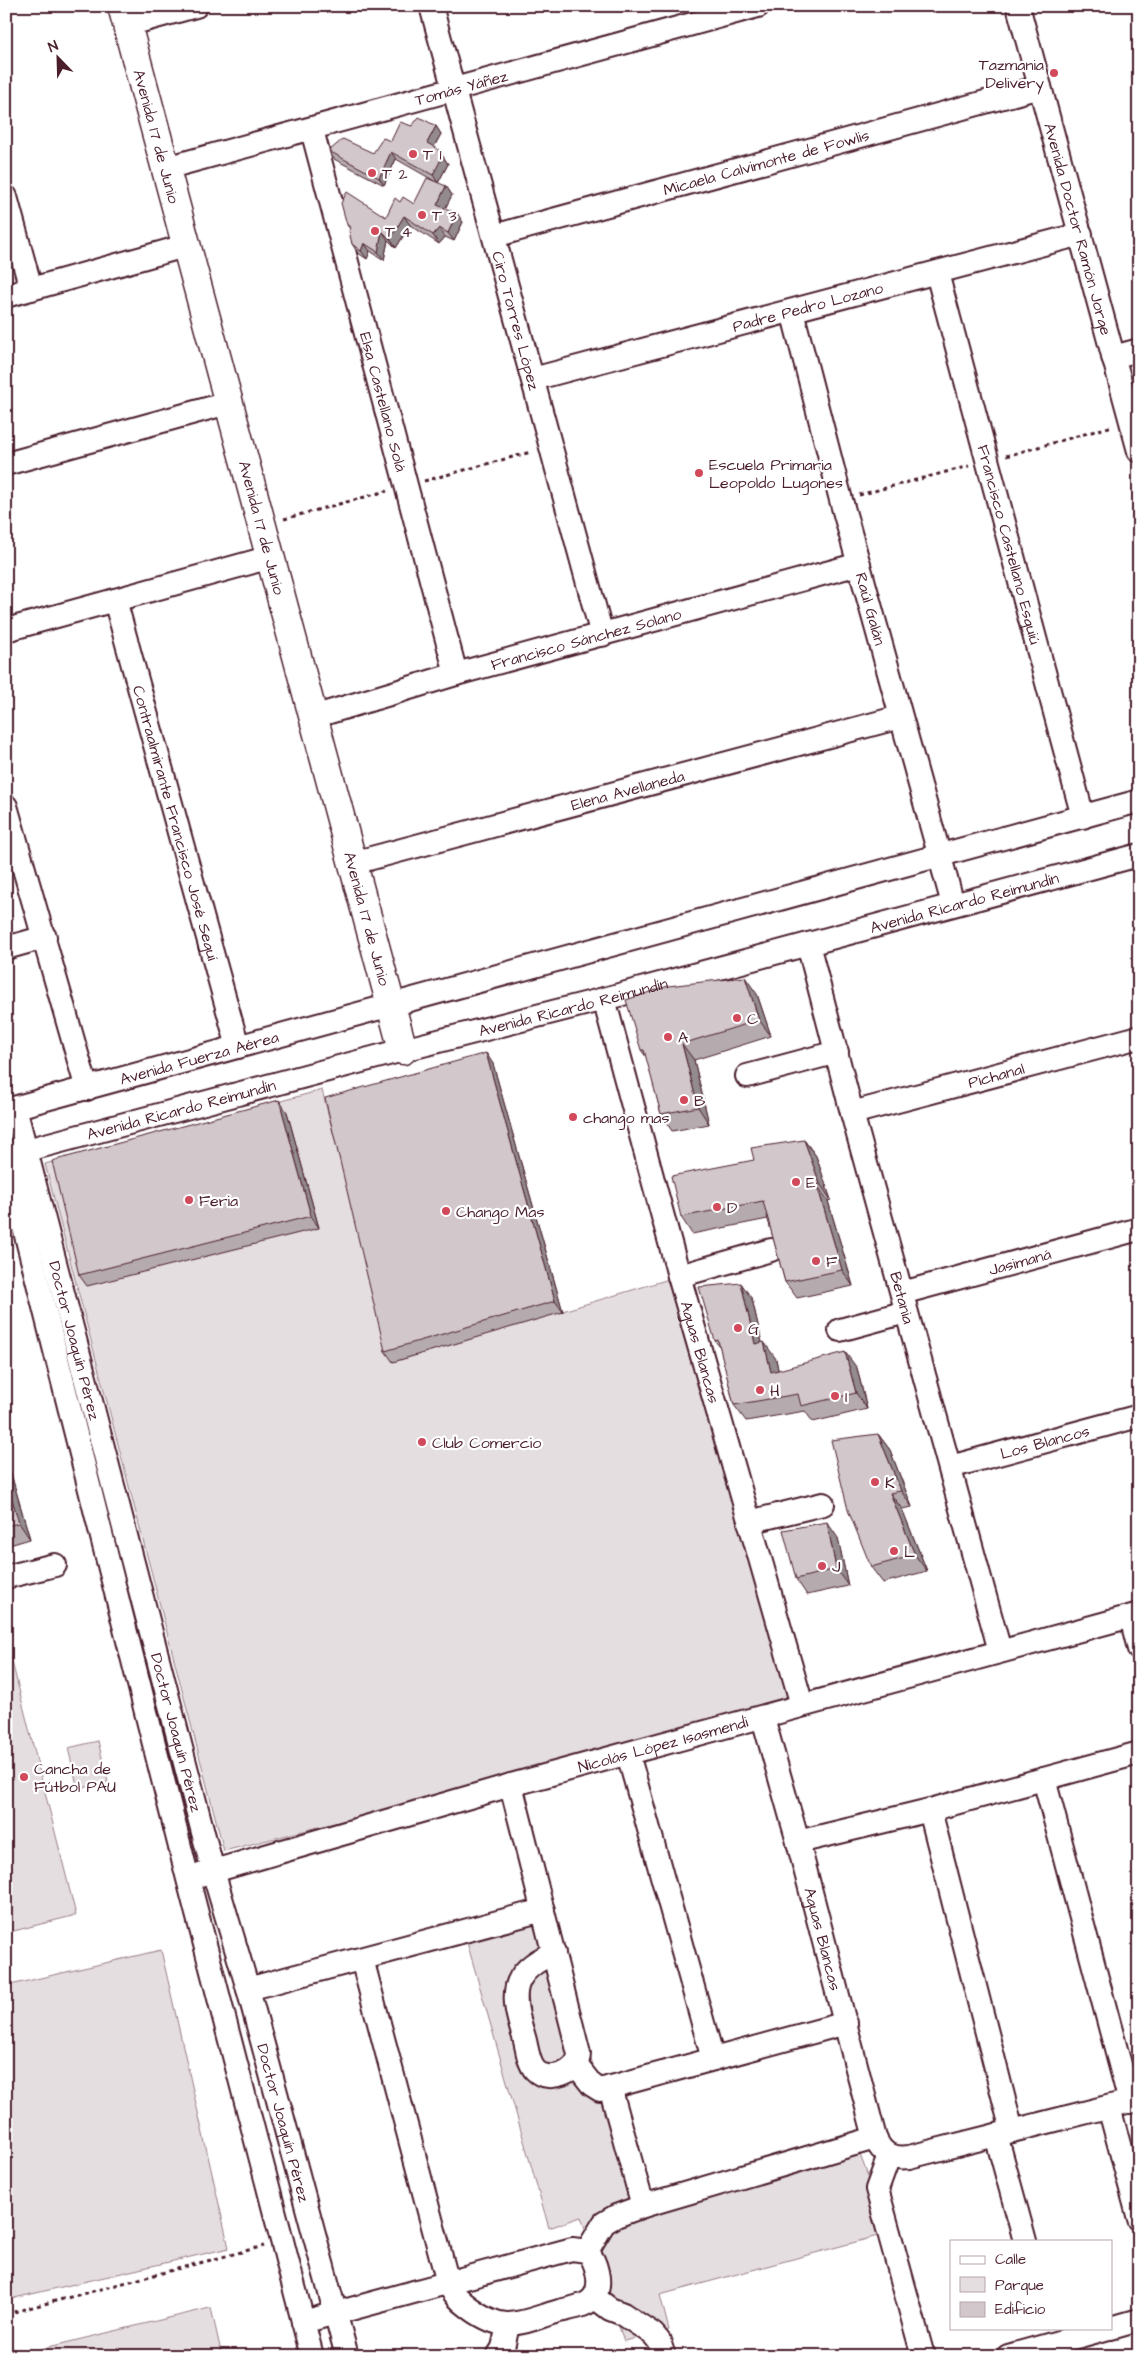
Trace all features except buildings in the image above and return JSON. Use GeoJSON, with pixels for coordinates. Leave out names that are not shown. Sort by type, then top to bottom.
{"type":"FeatureCollection","features":[{"type":"Feature","properties":{"kind":"main road","name":"Avenida 17 de Junio"},"geometry":{"type":"LineString","coordinates":[[124,16],[403,1050]]}},
{"type":"Feature","properties":{"kind":"street"},"geometry":{"type":"LineString","coordinates":[[124,16],[196,6]]}},
{"type":"Feature","properties":{"kind":"street","name":"Ciro Torres López"},"geometry":{"type":"LineString","coordinates":[[431,6],[602,635]]}},
{"type":"Feature","properties":{"kind":"street","name":"Tomás Yáñez"},"geometry":{"type":"LineString","coordinates":[[166,168],[454,91],[710,12],[758,6]]}},
{"type":"Feature","properties":{"kind":"street","name":"Avenida Doctor Ramón Jorge"},"geometry":{"type":"LineString","coordinates":[[1018,6],[1139,451]]}},
{"type":"Feature","properties":{"kind":"street","name":"Micaela Calvimonte de Fowlis"},"geometry":{"type":"LineString","coordinates":[[494,236],[1040,87]]}},
{"type":"Feature","properties":{"kind":"street","name":"Elsa Castellano Solá"},"geometry":{"type":"LineString","coordinates":[[312,130],[456,674]]}},
{"type":"Feature","properties":{"kind":"street"},"geometry":{"type":"LineString","coordinates":[[6,198],[31,289]]}},
{"type":"Feature","properties":{"kind":"street","name":"Padre Pedro Lozano"},"geometry":{"type":"LineString","coordinates":[[533,379],[1081,234]]}},
{"type":"Feature","properties":{"kind":"street"},"geometry":{"type":"LineString","coordinates":[[6,296],[185,246]]}},
{"type":"Feature","properties":{"kind":"street","name":"Francisco Castellano Esquiú"},"geometry":{"type":"LineString","coordinates":[[937,273],[1082,817]]}},
{"type":"Feature","properties":{"kind":"street","name":"Raúl Galán"},"geometry":{"type":"LineString","coordinates":[[792,311],[900,717],[941,856],[953,904]]}},
{"type":"Feature","properties":{"kind":"street"},"geometry":{"type":"LineString","coordinates":[[1113,357],[1139,350]]}},
{"type":"Feature","properties":{"kind":"street"},"geometry":{"type":"LineString","coordinates":[[6,464],[228,403]]}},
{"type":"Feature","properties":{"kind":"street"},"geometry":{"type":"LineString","coordinates":[[6,630],[271,557]]}},
{"type":"Feature","properties":{"kind":"street","name":"Francisco Sánchez Solano"},"geometry":{"type":"LineString","coordinates":[[314,717],[456,674],[860,564]]}},
{"type":"Feature","properties":{"kind":"street","name":"Contraalmirante Francisco José Seguí"},"geometry":{"type":"LineString","coordinates":[[115,600],[238,1047]]}},
{"type":"Feature","properties":{"kind":"street","name":"Elena Avellaneda"},"geometry":{"type":"LineString","coordinates":[[353,863],[900,717]]}},
{"type":"Feature","properties":{"kind":"street"},"geometry":{"type":"LineString","coordinates":[[392,1005],[1139,801]]}},
{"type":"Feature","properties":{"kind":"street"},"geometry":{"type":"LineString","coordinates":[[6,806],[87,1089]]}},
{"type":"Feature","properties":{"kind":"street","name":"Avenida Ricardo Reimundín"},"geometry":{"type":"LineString","coordinates":[[13,1154],[1139,855]]}},
{"type":"Feature","properties":{"kind":"street"},"geometry":{"type":"LineString","coordinates":[[6,948],[45,938]]}},
{"type":"Feature","properties":{"kind":"street","name":"Betania"},"geometry":{"type":"LineString","coordinates":[[808,944],[852,1113],[1000,1651]]}},
{"type":"Feature","properties":{"kind":"street","name":"Aguas Blancas"},"geometry":{"type":"LineString","coordinates":[[604,998],[679,1276],[802,1705]]}},
{"type":"Feature","properties":{"kind":"street","name":"Avenida Fuerza Aérea"},"geometry":{"type":"LineString","coordinates":[[11,1109],[392,1005]]}},
{"type":"Feature","properties":{"kind":"street","name":"Pichanal"},"geometry":{"type":"LineString","coordinates":[[852,1113],[1139,1037]]}},
{"type":"Feature","properties":{"kind":"street"},"geometry":{"type":"LineString","coordinates":[[747,1076],[836,1052]]}},
{"type":"Feature","properties":{"kind":"street","name":"Doctor Joaquín Pérez"},"geometry":{"type":"LineString","coordinates":[[11,1109],[13,1154],[188,1879],[312,2356]]}},
{"type":"Feature","properties":{"kind":"street","name":"Doctor Joaquín Pérez"},"geometry":{"type":"LineString","coordinates":[[13,1154],[213,1871],[248,1989],[346,2356]]}},
{"type":"Feature","properties":{"kind":"street","name":"Jasimaná"},"geometry":{"type":"LineString","coordinates":[[840,1330],[904,1303],[1139,1229]]}},
{"type":"Feature","properties":{"kind":"street"},"geometry":{"type":"LineString","coordinates":[[679,1276],[771,1250]]}},
{"type":"Feature","properties":{"kind":"street","name":"Los Blancos"},"geometry":{"type":"LineString","coordinates":[[950,1467],[1139,1416]]}},
{"type":"Feature","properties":{"kind":"street"},"geometry":{"type":"LineString","coordinates":[[749,1522],[823,1504]]}},
{"type":"Feature","properties":{"kind":"street"},"geometry":{"type":"LineString","coordinates":[[6,1578],[55,1565]]}},
{"type":"Feature","properties":{"kind":"street"},"geometry":{"type":"LineString","coordinates":[[1135,1616],[1139,1649]]}},
{"type":"Feature","properties":{"kind":"street","name":"Nicolás López Isasmendi"},"geometry":{"type":"LineString","coordinates":[[188,1879],[511,1785],[763,1718],[802,1705],[1000,1651],[1135,1616]]}},
{"type":"Feature","properties":{"kind":"street","name":"Aguas Blancas"},"geometry":{"type":"LineString","coordinates":[[763,1718],[798,1842],[875,2138],[879,2147],[889,2156]]}},
{"type":"Feature","properties":{"kind":"street"},"geometry":{"type":"LineString","coordinates":[[798,1842],[930,1810],[1139,1752]]}},
{"type":"Feature","properties":{"kind":"street"},"geometry":{"type":"LineString","coordinates":[[628,1754],[713,2059]]}},
{"type":"Feature","properties":{"kind":"street"},"geometry":{"type":"LineString","coordinates":[[923,2356],[877,2189],[889,2156],[909,2158],[1134,2100],[1044,1779]]}},
{"type":"Feature","properties":{"kind":"street"},"geometry":{"type":"LineString","coordinates":[[511,1785],[579,2054],[577,2066],[592,2085],[600,2090],[846,2023]]}},
{"type":"Feature","properties":{"kind":"street"},"geometry":{"type":"LineString","coordinates":[[930,1810],[1004,2133],[1024,2240]]}},
{"type":"Feature","properties":{"kind":"street"},"geometry":{"type":"LineString","coordinates":[[248,1989],[543,1910]]}},
{"type":"Feature","properties":{"kind":"street"},"geometry":{"type":"LineString","coordinates":[[554,1952],[530,1965],[523,1974],[517,1985],[515,2008],[532,2064],[536,2070],[551,2076],[567,2072],[577,2066]]}},
{"type":"Feature","properties":{"kind":"street"},"geometry":{"type":"LineString","coordinates":[[362,1959],[448,2283],[458,2299],[486,2320],[508,2325],[582,2305],[594,2297],[599,2284],[593,2262],[587,2251]]}},
{"type":"Feature","properties":{"kind":"street"},"geometry":{"type":"LineString","coordinates":[[610,2087],[643,2206]]}},
{"type":"Feature","properties":{"kind":"street"},"geometry":{"type":"LineString","coordinates":[[1108,2108],[1139,2219]]}},
{"type":"Feature","properties":{"kind":"street"},"geometry":{"type":"LineString","coordinates":[[587,2251],[604,2223],[616,2216],[643,2206],[875,2138]]}},
{"type":"Feature","properties":{"kind":"street"},"geometry":{"type":"LineString","coordinates":[[303,2322],[572,2249],[587,2251]]}},
{"type":"Feature","properties":{"kind":"street"},"geometry":{"type":"LineString","coordinates":[[594,2297],[610,2309],[622,2314],[653,2334],[659,2341],[664,2356]]}},
{"type":"Feature","properties":{"kind":"street"},"geometry":{"type":"LineString","coordinates":[[1112,2327],[1139,2320]]}},
{"type":"Feature","properties":{"kind":"street"},"geometry":{"type":"LineString","coordinates":[[498,2356],[503,2348],[508,2325]]}},
{"type":"Feature","properties":{"kind":"street"},"geometry":{"type":"LineString","coordinates":[[1008,2356],[1050,2336],[1095,2330]]}},
{"type":"Feature","properties":{"kind":"path"},"geometry":{"type":"LineString","coordinates":[[6,2314],[282,2242]]}},
{"type":"Feature","properties":{"kind":"green space","name":"Club Comercio"},"geometry":{"type":"Polygon","coordinates":[[[322,1090],[393,1362],[679,1276],[802,1705],[224,1851],[45,1164],[322,1090]]]}},
{"type":"Feature","properties":{"kind":"green space","name":"Cancha de Fútbol PAU"},"geometry":{"type":"Polygon","coordinates":[[[6,1638],[76,1915],[6,1933],[6,1638]]]}},
{"type":"Feature","properties":{"kind":"green space"},"geometry":{"type":"Polygon","coordinates":[[[98,1741],[108,1782],[78,1789],[68,1748],[98,1741]]]}},
{"type":"Feature","properties":{"kind":"green space"},"geometry":{"type":"Polygon","coordinates":[[[544,1915],[636,2198],[852,2133],[889,2233],[660,2295],[669,2330],[624,2341],[581,2217],[549,2228],[464,1932],[544,1915]]]}},
{"type":"Feature","properties":{"kind":"green space"},"geometry":{"type":"Polygon","coordinates":[[[161,1950],[229,2248],[6,2300],[6,1986],[161,1950]]]}},
{"type":"Feature","properties":{"kind":"green space"},"geometry":{"type":"Polygon","coordinates":[[[210,2308],[222,2356],[11,2356],[210,2308]]]}},
{"type":"Feature","properties":{"kind":"place","name":"Tazmania Delivery"},"geometry":{"type":"Point","coordinates":[1054,73]}},
{"type":"Feature","properties":{"kind":"place","name":"T 1"},"geometry":{"type":"Point","coordinates":[413,154]}},
{"type":"Feature","properties":{"kind":"place","name":"T 2"},"geometry":{"type":"Point","coordinates":[372,173]}},
{"type":"Feature","properties":{"kind":"place","name":"T 3"},"geometry":{"type":"Point","coordinates":[422,215]}},
{"type":"Feature","properties":{"kind":"place","name":"T 4"},"geometry":{"type":"Point","coordinates":[375,231]}},
{"type":"Feature","properties":{"kind":"place","name":"Escuela Primaria Leopoldo Lugones"},"geometry":{"type":"Point","coordinates":[699,473]}},
{"type":"Feature","properties":{"kind":"place","name":"C"},"geometry":{"type":"Point","coordinates":[737,1018]}},
{"type":"Feature","properties":{"kind":"place","name":"A"},"geometry":{"type":"Point","coordinates":[668,1037]}},
{"type":"Feature","properties":{"kind":"place","name":"B"},"geometry":{"type":"Point","coordinates":[684,1100]}},
{"type":"Feature","properties":{"kind":"place","name":"chango mas"},"geometry":{"type":"Point","coordinates":[573,1117]}},
{"type":"Feature","properties":{"kind":"place","name":"E"},"geometry":{"type":"Point","coordinates":[796,1182]}},
{"type":"Feature","properties":{"kind":"place","name":"Feria"},"geometry":{"type":"Point","coordinates":[189,1200]}},
{"type":"Feature","properties":{"kind":"place","name":"D"},"geometry":{"type":"Point","coordinates":[717,1207]}},
{"type":"Feature","properties":{"kind":"place","name":"Chango Mas"},"geometry":{"type":"Point","coordinates":[446,1211]}},
{"type":"Feature","properties":{"kind":"place","name":"F"},"geometry":{"type":"Point","coordinates":[816,1261]}},
{"type":"Feature","properties":{"kind":"place","name":"G"},"geometry":{"type":"Point","coordinates":[738,1328]}},
{"type":"Feature","properties":{"kind":"place","name":"H"},"geometry":{"type":"Point","coordinates":[760,1390]}},
{"type":"Feature","properties":{"kind":"place","name":"I"},"geometry":{"type":"Point","coordinates":[835,1396]}},
{"type":"Feature","properties":{"kind":"place","name":"Club Comercio"},"geometry":{"type":"Point","coordinates":[422,1442]}},
{"type":"Feature","properties":{"kind":"place","name":"K"},"geometry":{"type":"Point","coordinates":[875,1482]}},
{"type":"Feature","properties":{"kind":"place","name":"L"},"geometry":{"type":"Point","coordinates":[894,1551]}},
{"type":"Feature","properties":{"kind":"place","name":"J"},"geometry":{"type":"Point","coordinates":[822,1566]}},
{"type":"Feature","properties":{"kind":"place","name":"Cancha de Fútbol PAU"},"geometry":{"type":"Point","coordinates":[24,1777]}}]}
